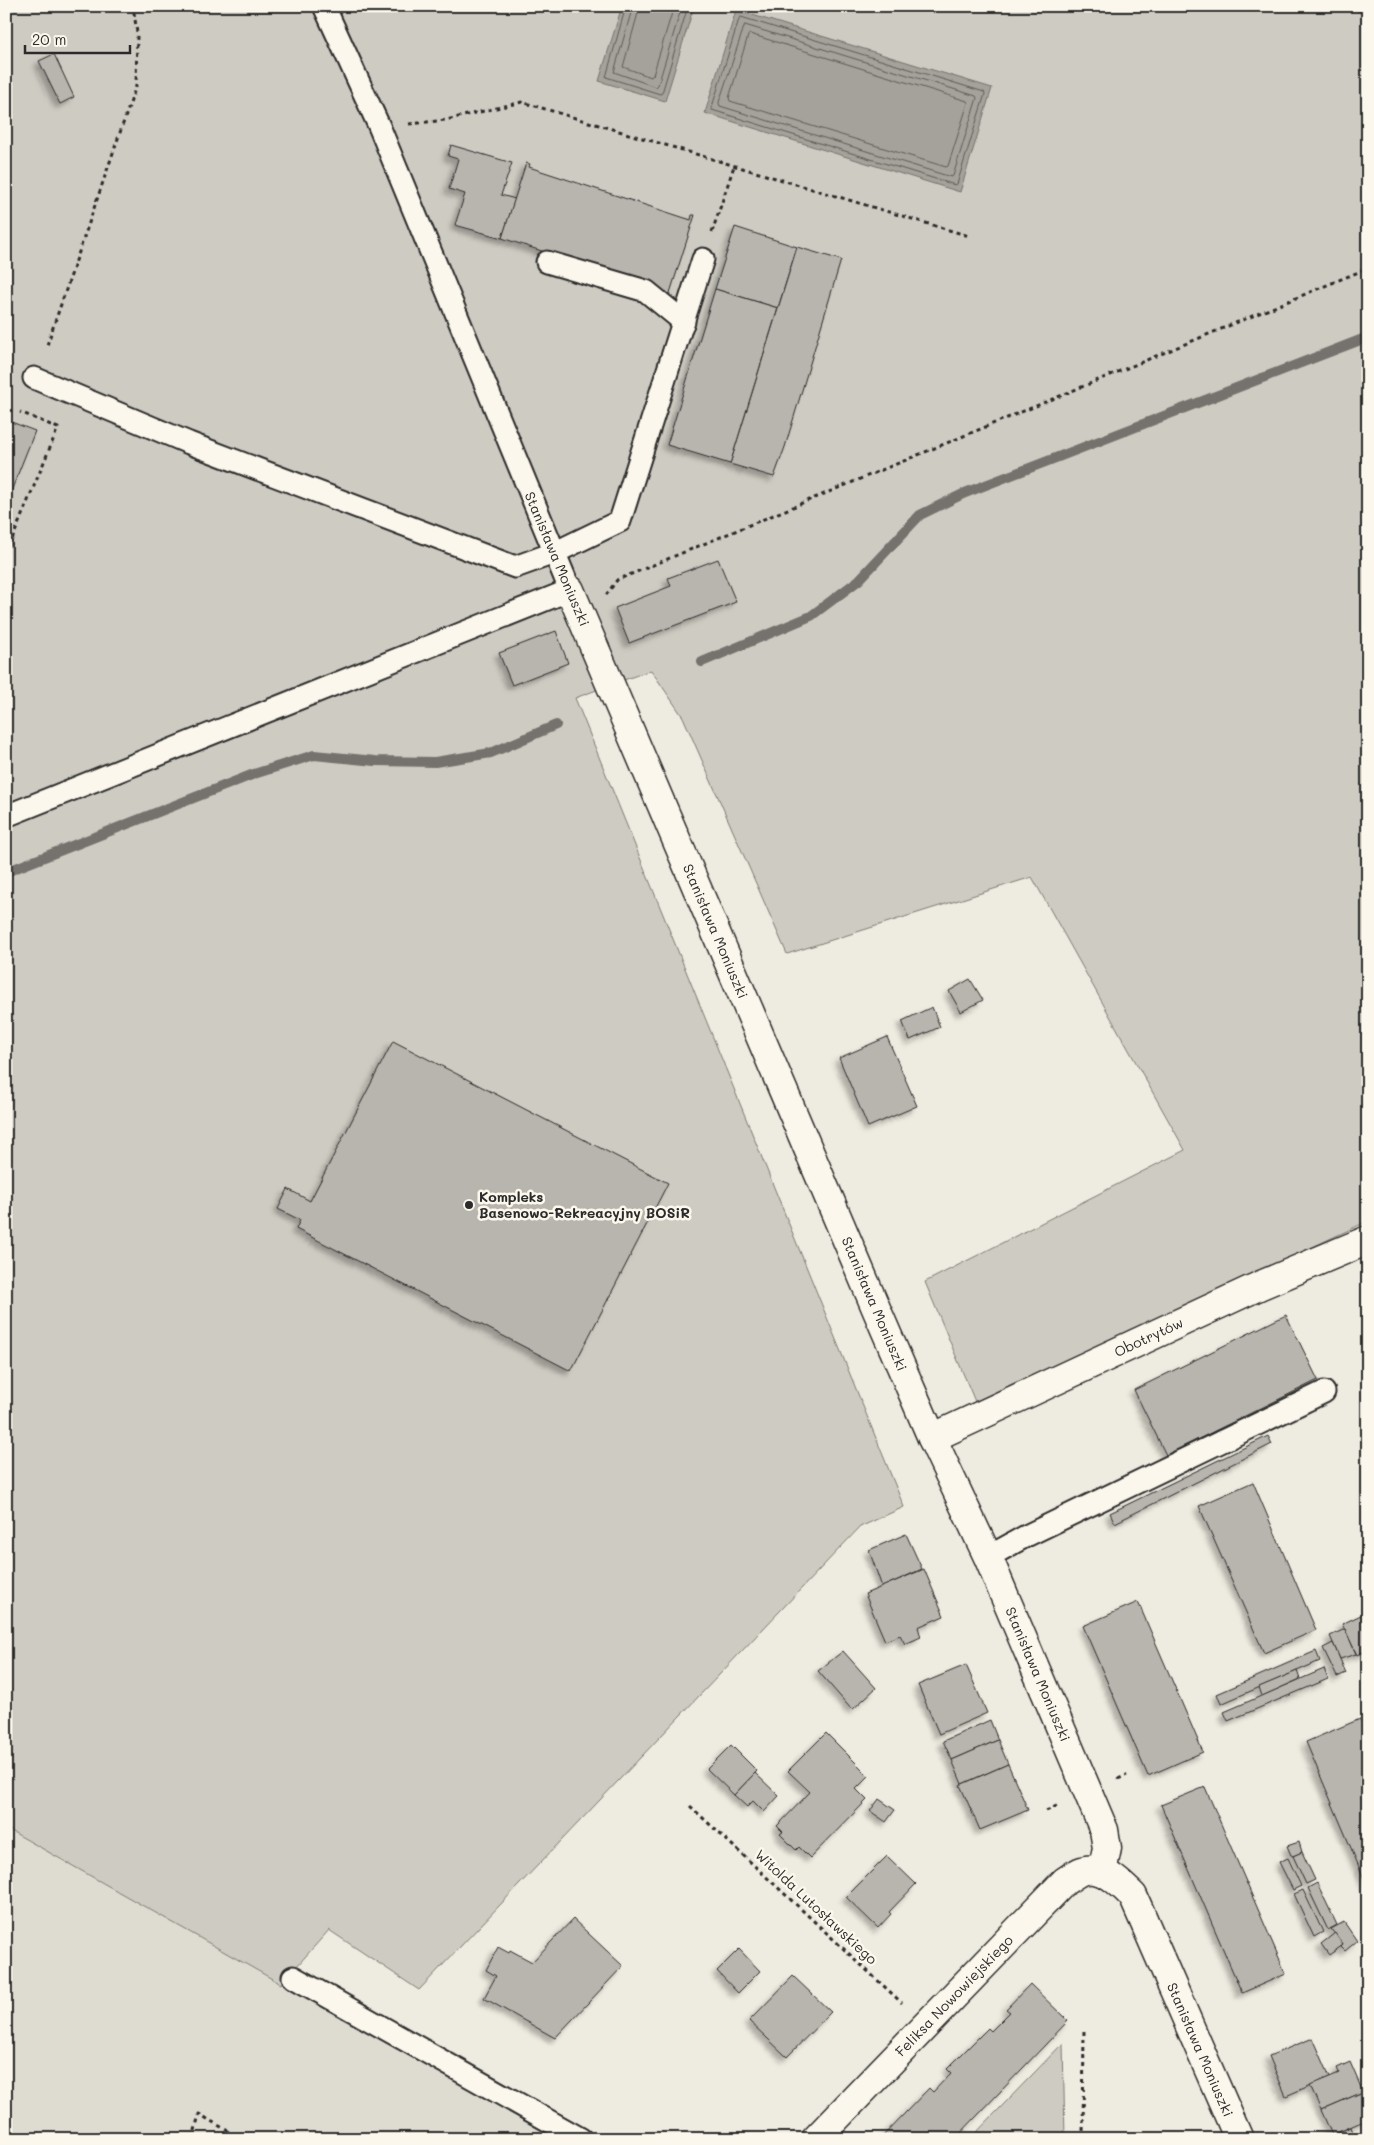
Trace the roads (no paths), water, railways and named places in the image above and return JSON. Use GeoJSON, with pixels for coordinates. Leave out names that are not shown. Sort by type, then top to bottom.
{"type":"FeatureCollection","features":[{"type":"Feature","properties":{"kind":"street","name":"Stanisława Moniuszki"},"geometry":{"type":"LineString","coordinates":[[570,590],[932,1438],[988,1557],[1104,1830],[1107,1848],[1102,1872],[1116,1879],[1133,1896],[1239,2139]]}},
{"type":"Feature","properties":{"kind":"street","name":"Obotrytów"},"geometry":{"type":"LineString","coordinates":[[932,1438],[1261,1285],[1368,1240]]}},
{"type":"Feature","properties":{"kind":"street","name":"Feliksa Nowowiejskiego"},"geometry":{"type":"LineString","coordinates":[[816,2139],[1065,1881],[1083,1870],[1102,1872]]}},
{"type":"Feature","properties":{"kind":"lane","name":"Stanisława Moniuszki"},"geometry":{"type":"LineString","coordinates":[[324,6],[379,126],[570,590]]}},
{"type":"Feature","properties":{"kind":"lane"},"geometry":{"type":"LineString","coordinates":[[34,378],[189,443],[515,567],[554,553],[620,521],[703,259]]}},
{"type":"Feature","properties":{"kind":"lane"},"geometry":{"type":"LineString","coordinates":[[547,262],[646,291],[684,322]]}},
{"type":"Feature","properties":{"kind":"lane"},"geometry":{"type":"LineString","coordinates":[[6,816],[570,590]]}},
{"type":"Feature","properties":{"kind":"lane"},"geometry":{"type":"LineString","coordinates":[[988,1557],[1026,1536],[1324,1392]]}},
{"type":"Feature","properties":{"kind":"lane"},"geometry":{"type":"LineString","coordinates":[[293,1976],[581,2139]]}},
{"type":"Feature","properties":{"kind":"water"},"geometry":{"type":"Polygon","coordinates":[[[622,6],[694,6],[665,101],[599,81],[622,6]]]}},
{"type":"Feature","properties":{"kind":"water"},"geometry":{"type":"Polygon","coordinates":[[[736,10],[992,88],[960,192],[705,113],[736,10]]]}},
{"type":"Feature","properties":{"kind":"waterway"},"geometry":{"type":"LineString","coordinates":[[702,662],[811,616],[859,580],[920,515],[965,493],[1368,337]]}},
{"type":"Feature","properties":{"kind":"waterway"},"geometry":{"type":"LineString","coordinates":[[6,872],[254,774],[314,755],[375,761],[435,762],[491,753],[556,725]]}},
{"type":"Feature","properties":{"kind":"place","name":"Kompleks Basenowo-Rekreacyjny BOSiR"},"geometry":{"type":"Point","coordinates":[469,1205]}}]}
